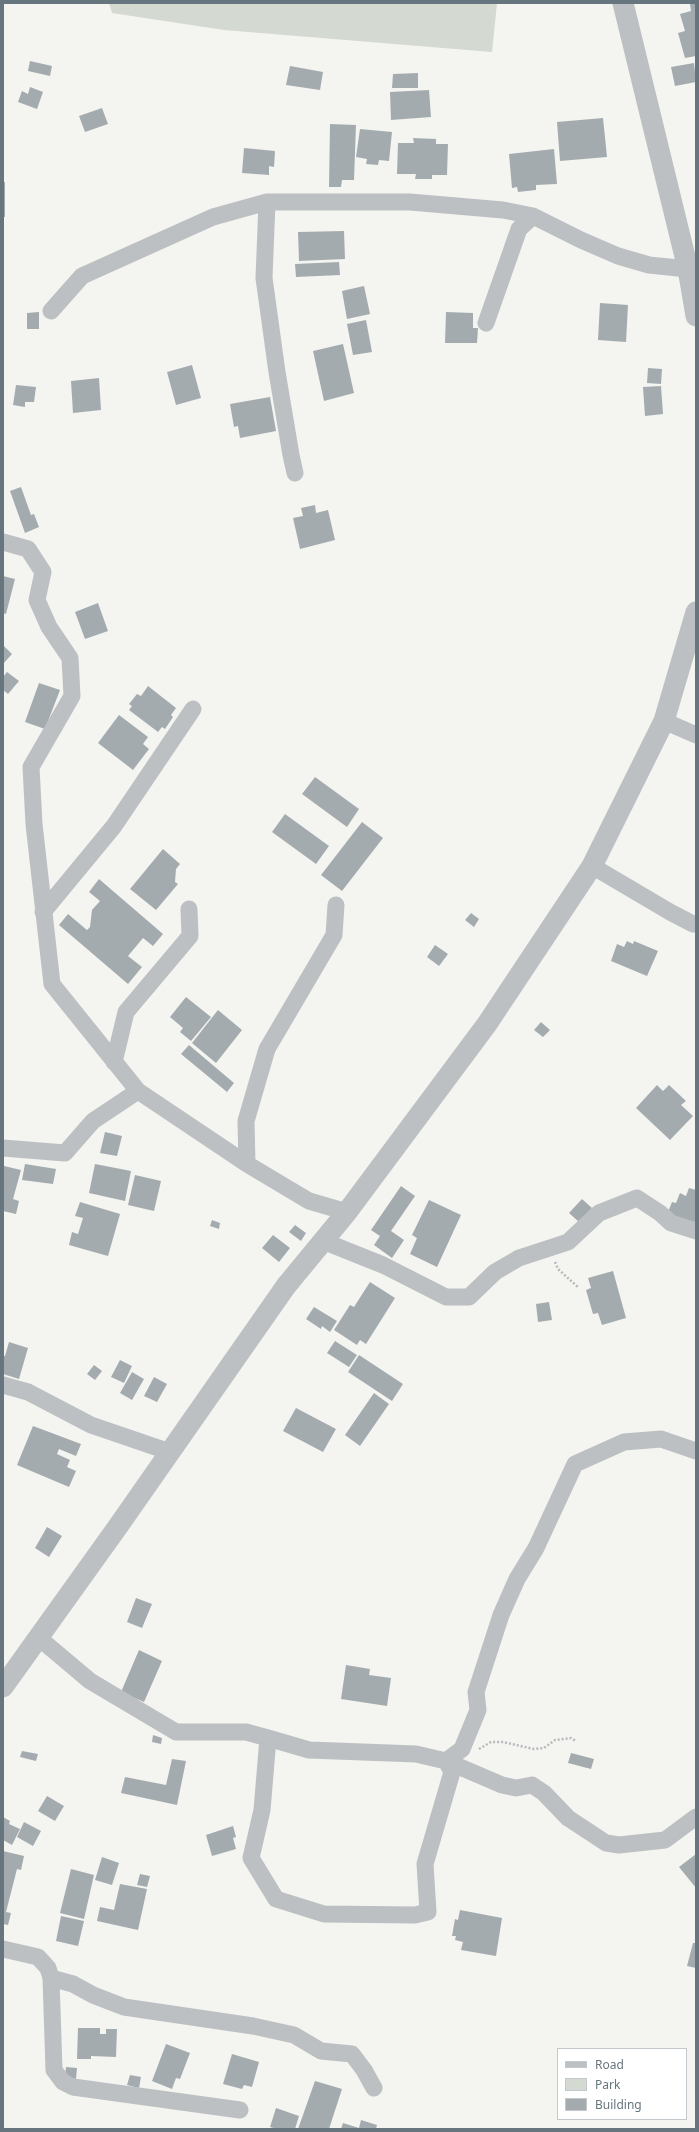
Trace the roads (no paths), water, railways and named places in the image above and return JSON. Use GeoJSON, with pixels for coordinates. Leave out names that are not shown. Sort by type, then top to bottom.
{"type":"FeatureCollection","features":[{"type":"Feature","properties":{"kind":"street"},"geometry":{"type":"LineString","coordinates":[[623,3],[688,269],[696,316]]}},
{"type":"Feature","properties":{"kind":"street"},"geometry":{"type":"LineString","coordinates":[[51,311],[82,276],[213,217],[267,202],[410,202],[503,210],[533,216],[581,240],[618,256],[650,264],[688,269]]}},
{"type":"Feature","properties":{"kind":"street"},"geometry":{"type":"LineString","coordinates":[[267,202],[264,278],[290,455],[295,473]]}},
{"type":"Feature","properties":{"kind":"street"},"geometry":{"type":"LineString","coordinates":[[486,323],[519,229],[533,216]]}},
{"type":"Feature","properties":{"kind":"street"},"geometry":{"type":"LineString","coordinates":[[3,542],[28,549],[43,572],[37,600],[49,628],[70,658],[72,696],[31,767],[34,824],[52,984],[138,1091],[247,1164],[309,1201],[347,1212]]}},
{"type":"Feature","properties":{"kind":"street"},"geometry":{"type":"LineString","coordinates":[[3,1687],[286,1286],[347,1212],[487,1024],[592,866],[664,721],[696,612]]}},
{"type":"Feature","properties":{"kind":"street"},"geometry":{"type":"LineString","coordinates":[[43,912],[114,826],[193,709]]}},
{"type":"Feature","properties":{"kind":"street"},"geometry":{"type":"LineString","coordinates":[[664,721],[696,735]]}},
{"type":"Feature","properties":{"kind":"street"},"geometry":{"type":"LineString","coordinates":[[592,866],[670,912],[693,924],[696,924]]}},
{"type":"Feature","properties":{"kind":"street"},"geometry":{"type":"LineString","coordinates":[[247,1164],[246,1121],[267,1049],[334,935],[336,905]]}},
{"type":"Feature","properties":{"kind":"street"},"geometry":{"type":"LineString","coordinates":[[114,1062],[126,1012],[190,936],[189,909]]}},
{"type":"Feature","properties":{"kind":"street"},"geometry":{"type":"LineString","coordinates":[[3,1148],[65,1153],[93,1121],[138,1091]]}},
{"type":"Feature","properties":{"kind":"street"},"geometry":{"type":"LineString","coordinates":[[323,1241],[383,1265],[446,1297],[469,1297],[495,1272],[519,1258],[568,1242],[598,1213],[637,1198],[671,1223],[696,1231]]}},
{"type":"Feature","properties":{"kind":"street"},"geometry":{"type":"LineString","coordinates":[[3,1385],[28,1392],[91,1425],[170,1452]]}},
{"type":"Feature","properties":{"kind":"street"},"geometry":{"type":"LineString","coordinates":[[268,1738],[262,1810],[251,1858],[276,1899],[324,1914],[415,1914],[428,1912],[425,1864],[452,1772],[453,1756],[462,1749],[478,1710],[476,1692],[502,1615],[517,1579],[536,1548],[575,1464],[624,1442],[661,1440],[696,1451]]}},
{"type":"Feature","properties":{"kind":"street"},"geometry":{"type":"LineString","coordinates":[[39,1638],[90,1681],[176,1732],[246,1732],[309,1750],[453,1756],[502,1785],[516,1788],[532,1785],[544,1792],[568,1818],[606,1843],[633,1845],[665,1840],[696,1817]]}},
{"type":"Feature","properties":{"kind":"street"},"geometry":{"type":"LineString","coordinates":[[3,1948],[38,1957],[48,1968],[51,1978],[54,2070],[63,2082],[73,2087],[240,2110]]}},
{"type":"Feature","properties":{"kind":"street"},"geometry":{"type":"LineString","coordinates":[[51,1978],[73,1984],[93,1995],[124,2007],[253,2026],[294,2035],[321,2051],[352,2054],[364,2070],[374,2088]]}}]}
